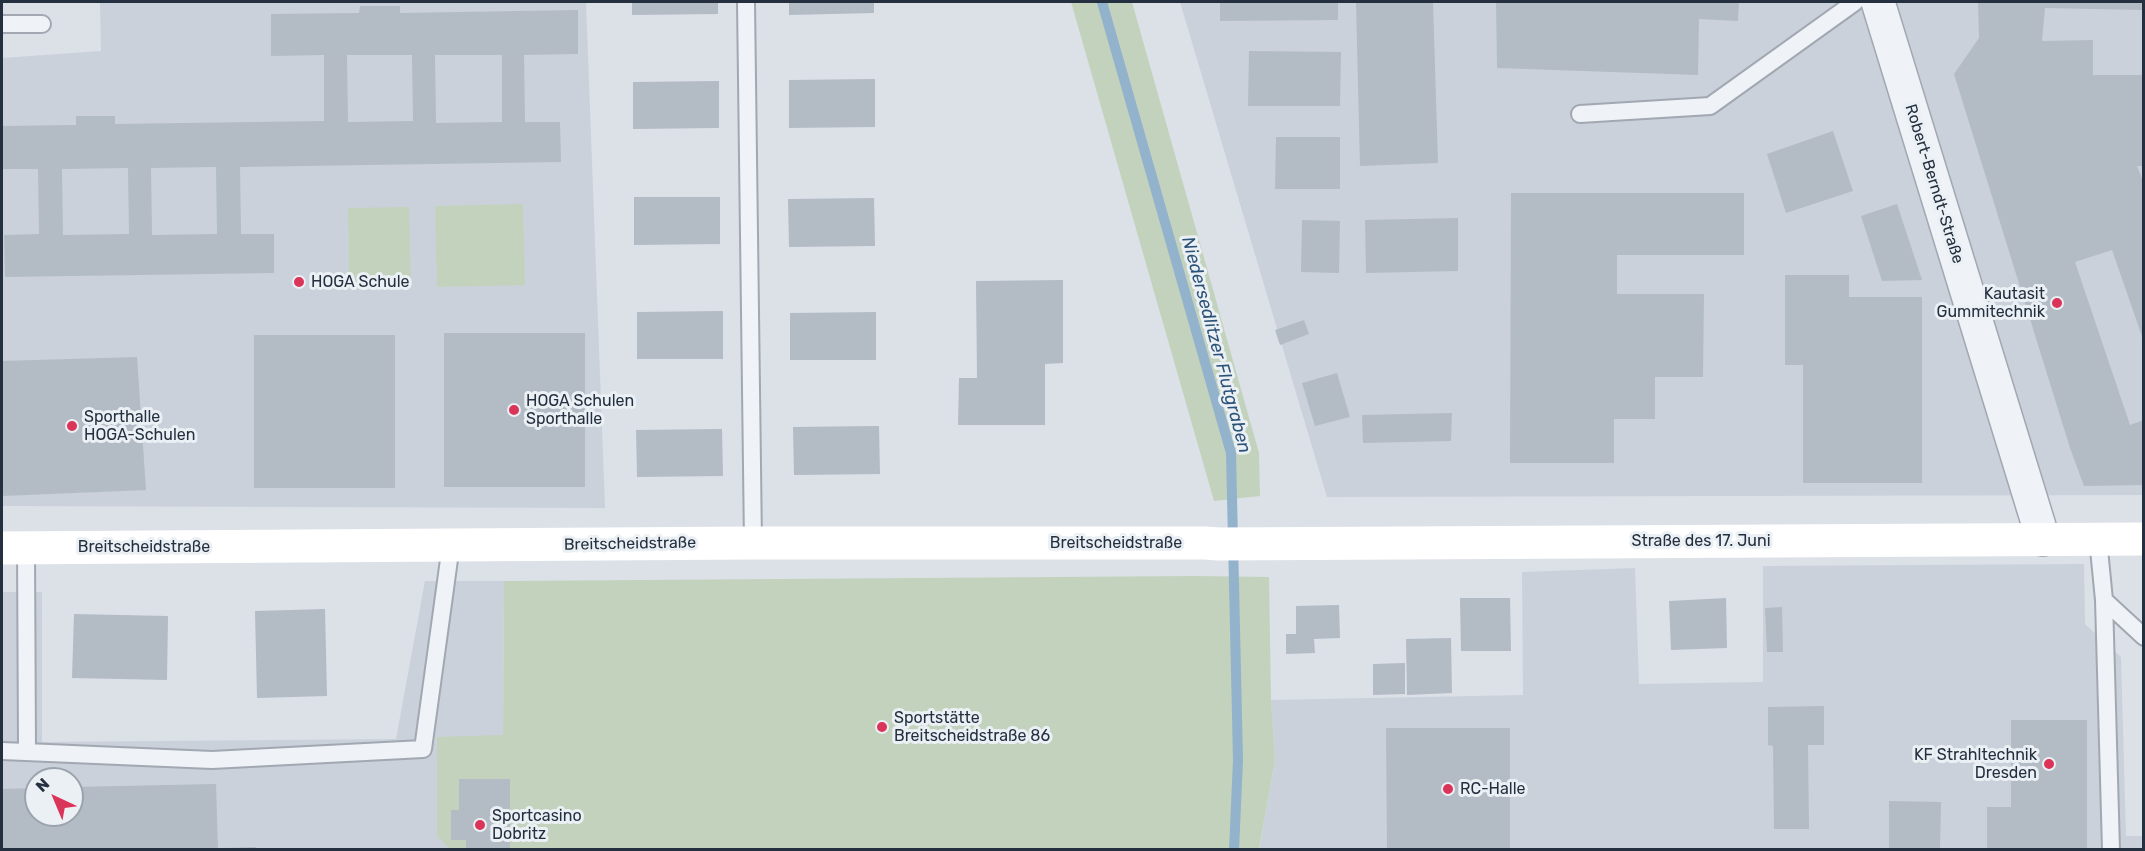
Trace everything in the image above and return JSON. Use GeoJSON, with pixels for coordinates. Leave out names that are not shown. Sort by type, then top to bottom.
{"type":"FeatureCollection","features":[{"type":"Feature","properties":{"kind":"street","name":"Robert-Berndt-Straße"},"geometry":{"type":"LineString","coordinates":[[1878,2],[2043,539]]}},
{"type":"Feature","properties":{"kind":"street","name":"Straße des 17. Juni"},"geometry":{"type":"LineString","coordinates":[[1258,543],[2144,539]]}},
{"type":"Feature","properties":{"kind":"street","name":"Breitscheidstraße"},"geometry":{"type":"LineString","coordinates":[[14,548],[753,543],[1258,543]]}},
{"type":"Feature","properties":{"kind":"lane"},"geometry":{"type":"LineString","coordinates":[[746,2],[753,543]]}},
{"type":"Feature","properties":{"kind":"lane"},"geometry":{"type":"LineString","coordinates":[[1580,114],[1710,106],[1855,2]]}},
{"type":"Feature","properties":{"kind":"lane"},"geometry":{"type":"LineString","coordinates":[[2,24],[42,24]]}},
{"type":"Feature","properties":{"kind":"lane"},"geometry":{"type":"LineString","coordinates":[[2098,539],[2104,600],[2111,849]]}},
{"type":"Feature","properties":{"kind":"lane"},"geometry":{"type":"LineString","coordinates":[[2,751],[27,750],[212,760],[423,749],[451,545]]}},
{"type":"Feature","properties":{"kind":"lane"},"geometry":{"type":"LineString","coordinates":[[14,548],[27,750]]}},
{"type":"Feature","properties":{"kind":"lane"},"geometry":{"type":"LineString","coordinates":[[2104,600],[2144,636]]}},
{"type":"Feature","properties":{"kind":"shaded area","name":"HOGA Schule"},"geometry":{"type":"Polygon","coordinates":[[[100,2],[586,2],[605,508],[2,506],[2,58],[101,51],[100,2]]]}},
{"type":"Feature","properties":{"kind":"shaded area"},"geometry":{"type":"Polygon","coordinates":[[[1180,2],[2143,2],[2143,495],[1327,497],[1180,2]]]}},
{"type":"Feature","properties":{"kind":"shaded area"},"geometry":{"type":"Polygon","coordinates":[[[2084,564],[2085,624],[2121,657],[2126,836],[2144,836],[2143,850],[1259,850],[1275,760],[1271,700],[1523,695],[1522,572],[1635,568],[1639,684],[1763,682],[1763,566],[2084,564]]]}},
{"type":"Feature","properties":{"kind":"shaded area"},"geometry":{"type":"Polygon","coordinates":[[[425,581],[504,581],[503,735],[437,836],[451,849],[2,849],[2,592],[42,592],[42,742],[396,739],[425,581]]]}},
{"type":"Feature","properties":{"kind":"green space"},"geometry":{"type":"Polygon","coordinates":[[[1071,2],[1132,2],[1259,453],[1260,496],[1214,501],[1071,2]]]}},
{"type":"Feature","properties":{"kind":"green space"},"geometry":{"type":"Polygon","coordinates":[[[523,204],[525,285],[437,287],[435,206],[523,204]]]}},
{"type":"Feature","properties":{"kind":"green space"},"geometry":{"type":"Polygon","coordinates":[[[409,207],[411,285],[349,287],[348,208],[409,207]]]}},
{"type":"Feature","properties":{"kind":"green space"},"geometry":{"type":"Polygon","coordinates":[[[1269,577],[1271,700],[1275,760],[1259,849],[451,850],[437,836],[437,737],[503,735],[504,581],[1269,577]]]}},
{"type":"Feature","properties":{"kind":"building"},"geometry":{"type":"Polygon","coordinates":[[[632,2],[718,2],[718,14],[632,15],[632,2]]]}},
{"type":"Feature","properties":{"kind":"building"},"geometry":{"type":"Polygon","coordinates":[[[789,2],[874,2],[874,13],[789,15],[789,2]]]}},
{"type":"Feature","properties":{"kind":"building"},"geometry":{"type":"Polygon","coordinates":[[[1220,2],[1338,2],[1338,20],[1220,21],[1220,2]]]}},
{"type":"Feature","properties":{"kind":"building"},"geometry":{"type":"Polygon","coordinates":[[[1356,2],[1433,2],[1438,163],[1360,166],[1356,2]]]}},
{"type":"Feature","properties":{"kind":"building"},"geometry":{"type":"Polygon","coordinates":[[[1496,2],[1739,2],[1738,21],[1699,19],[1698,75],[1497,68],[1496,2]]]}},
{"type":"Feature","properties":{"kind":"building","name":"Kautasit Gummitechnik"},"geometry":{"type":"Polygon","coordinates":[[[1978,2],[2144,2],[2144,10],[2045,8],[2042,41],[2093,40],[2093,75],[2144,75],[2144,166],[2137,166],[2144,184],[2144,342],[2112,250],[2075,262],[2130,425],[2144,420],[2144,485],[2084,486],[2070,448],[1954,74],[1979,38],[1978,2]]]}},
{"type":"Feature","properties":{"kind":"building"},"geometry":{"type":"Polygon","coordinates":[[[360,6],[400,6],[400,13],[578,10],[578,54],[524,55],[525,122],[560,122],[561,162],[240,167],[241,234],[274,234],[274,273],[5,277],[4,235],[39,234],[38,169],[2,169],[2,126],[76,125],[76,116],[115,116],[115,124],[324,121],[324,55],[271,56],[271,14],[359,13],[360,6]],[[347,55],[348,122],[413,121],[412,55],[347,55]],[[435,55],[436,123],[502,122],[502,55],[435,55]],[[216,167],[151,168],[152,235],[217,234],[216,167]],[[128,168],[62,169],[63,235],[129,234],[128,168]]]}},
{"type":"Feature","properties":{"kind":"building"},"geometry":{"type":"Polygon","coordinates":[[[1249,51],[1341,52],[1340,106],[1248,106],[1249,51]]]}},
{"type":"Feature","properties":{"kind":"building"},"geometry":{"type":"Polygon","coordinates":[[[875,79],[875,127],[789,128],[789,80],[875,79]]]}},
{"type":"Feature","properties":{"kind":"building"},"geometry":{"type":"Polygon","coordinates":[[[719,81],[719,128],[633,129],[633,82],[719,81]]]}},
{"type":"Feature","properties":{"kind":"building"},"geometry":{"type":"Polygon","coordinates":[[[1833,131],[1853,191],[1786,213],[1767,154],[1833,131]]]}},
{"type":"Feature","properties":{"kind":"building"},"geometry":{"type":"Polygon","coordinates":[[[1276,137],[1340,137],[1340,189],[1275,189],[1276,137]]]}},
{"type":"Feature","properties":{"kind":"building"},"geometry":{"type":"Polygon","coordinates":[[[1511,193],[1744,193],[1744,255],[1617,255],[1617,294],[1704,294],[1703,377],[1655,377],[1655,419],[1614,419],[1614,463],[1510,463],[1511,193]]]}},
{"type":"Feature","properties":{"kind":"building"},"geometry":{"type":"Polygon","coordinates":[[[634,197],[720,197],[720,244],[634,245],[634,197]]]}},
{"type":"Feature","properties":{"kind":"building"},"geometry":{"type":"Polygon","coordinates":[[[874,198],[875,246],[789,247],[788,199],[874,198]]]}},
{"type":"Feature","properties":{"kind":"building"},"geometry":{"type":"Polygon","coordinates":[[[1897,204],[1922,280],[1882,281],[1861,216],[1897,204]]]}},
{"type":"Feature","properties":{"kind":"building"},"geometry":{"type":"Polygon","coordinates":[[[1458,218],[1458,271],[1366,273],[1365,220],[1458,218]]]}},
{"type":"Feature","properties":{"kind":"building"},"geometry":{"type":"Polygon","coordinates":[[[1302,220],[1340,221],[1339,273],[1301,272],[1302,220]]]}},
{"type":"Feature","properties":{"kind":"building"},"geometry":{"type":"Polygon","coordinates":[[[1785,275],[1849,275],[1849,297],[1922,297],[1922,483],[1803,483],[1803,365],[1785,365],[1785,275]]]}},
{"type":"Feature","properties":{"kind":"building"},"geometry":{"type":"Polygon","coordinates":[[[1063,280],[1063,363],[1045,364],[1045,425],[958,425],[959,378],[977,378],[976,281],[1063,280]]]}},
{"type":"Feature","properties":{"kind":"building"},"geometry":{"type":"Polygon","coordinates":[[[723,311],[723,359],[637,359],[637,312],[723,311]]]}},
{"type":"Feature","properties":{"kind":"building"},"geometry":{"type":"Polygon","coordinates":[[[876,312],[876,360],[790,360],[790,313],[876,312]]]}},
{"type":"Feature","properties":{"kind":"building"},"geometry":{"type":"Polygon","coordinates":[[[1304,320],[1309,334],[1280,345],[1275,330],[1304,320]]]}},
{"type":"Feature","properties":{"kind":"building","name":"HOGA Schulen Sporthalle"},"geometry":{"type":"Polygon","coordinates":[[[444,333],[585,333],[585,487],[444,487],[444,333]]]}},
{"type":"Feature","properties":{"kind":"building"},"geometry":{"type":"Polygon","coordinates":[[[254,335],[395,335],[395,488],[254,488],[254,335]]]}},
{"type":"Feature","properties":{"kind":"building","name":"Sporthalle HOGA-Schulen"},"geometry":{"type":"Polygon","coordinates":[[[137,357],[146,490],[2,496],[2,361],[137,357]]]}},
{"type":"Feature","properties":{"kind":"building"},"geometry":{"type":"Polygon","coordinates":[[[1337,373],[1350,417],[1315,426],[1302,383],[1337,373]]]}},
{"type":"Feature","properties":{"kind":"building"},"geometry":{"type":"Polygon","coordinates":[[[1452,413],[1451,441],[1363,443],[1362,415],[1452,413]]]}},
{"type":"Feature","properties":{"kind":"building"},"geometry":{"type":"Polygon","coordinates":[[[879,426],[880,474],[794,475],[793,427],[879,426]]]}},
{"type":"Feature","properties":{"kind":"building"},"geometry":{"type":"Polygon","coordinates":[[[722,429],[723,476],[637,477],[636,430],[722,429]]]}},
{"type":"Feature","properties":{"kind":"building"},"geometry":{"type":"Polygon","coordinates":[[[1460,598],[1510,598],[1511,651],[1461,651],[1460,598]]]}},
{"type":"Feature","properties":{"kind":"building"},"geometry":{"type":"Polygon","coordinates":[[[1726,598],[1727,648],[1671,650],[1669,601],[1726,598]]]}},
{"type":"Feature","properties":{"kind":"building"},"geometry":{"type":"Polygon","coordinates":[[[1339,605],[1340,638],[1314,639],[1315,653],[1286,654],[1286,634],[1296,634],[1296,606],[1339,605]]]}},
{"type":"Feature","properties":{"kind":"building"},"geometry":{"type":"Polygon","coordinates":[[[1782,607],[1783,652],[1767,652],[1765,608],[1782,607]]]}},
{"type":"Feature","properties":{"kind":"building"},"geometry":{"type":"Polygon","coordinates":[[[325,609],[327,696],[257,698],[255,611],[325,609]]]}},
{"type":"Feature","properties":{"kind":"building"},"geometry":{"type":"Polygon","coordinates":[[[74,614],[168,616],[167,680],[72,678],[74,614]]]}},
{"type":"Feature","properties":{"kind":"building"},"geometry":{"type":"Polygon","coordinates":[[[1451,638],[1452,693],[1407,695],[1406,639],[1451,638]]]}},
{"type":"Feature","properties":{"kind":"building"},"geometry":{"type":"Polygon","coordinates":[[[1405,663],[1405,694],[1373,695],[1373,664],[1405,663]]]}},
{"type":"Feature","properties":{"kind":"building"},"geometry":{"type":"Polygon","coordinates":[[[1824,706],[1824,745],[1808,745],[1809,829],[1774,829],[1773,746],[1768,745],[1768,707],[1824,706]]]}},
{"type":"Feature","properties":{"kind":"building","name":"KF Strahltechnik Dresden"},"geometry":{"type":"Polygon","coordinates":[[[2011,720],[2087,720],[2087,850],[1987,850],[1987,807],[2011,807],[2011,720]]]}},
{"type":"Feature","properties":{"kind":"building","name":"RC-Halle"},"geometry":{"type":"Polygon","coordinates":[[[1386,728],[1510,728],[1510,850],[1387,850],[1386,728]]]}},
{"type":"Feature","properties":{"kind":"building","name":"Sportcasino Dobritz"},"geometry":{"type":"Polygon","coordinates":[[[459,779],[510,779],[510,850],[466,850],[466,840],[451,840],[451,810],[459,810],[459,779]]]}},
{"type":"Feature","properties":{"kind":"building"},"geometry":{"type":"Polygon","coordinates":[[[216,784],[218,850],[2,850],[2,789],[24,788],[24,827],[84,827],[84,787],[216,784]]]}},
{"type":"Feature","properties":{"kind":"building"},"geometry":{"type":"Polygon","coordinates":[[[1889,801],[1941,802],[1940,850],[1889,850],[1889,801]]]}},
{"type":"Feature","properties":{"kind":"building"},"geometry":{"type":"Polygon","coordinates":[[[256,847],[256,850],[225,850],[224,848],[256,847]]]}},
{"type":"Feature","properties":{"kind":"waterway","name":"Niedersedlitzer Flutgraben"},"geometry":{"type":"LineString","coordinates":[[1102,2],[1231,453],[1238,760],[1234,850]]}},
{"type":"Feature","properties":{"kind":"place","name":"HOGA Schule"},"geometry":{"type":"Point","coordinates":[299,282]}},
{"type":"Feature","properties":{"kind":"place","name":"Kautasit Gummitechnik"},"geometry":{"type":"Point","coordinates":[2057,303]}},
{"type":"Feature","properties":{"kind":"place","name":"HOGA Schulen Sporthalle"},"geometry":{"type":"Point","coordinates":[514,410]}},
{"type":"Feature","properties":{"kind":"place","name":"Sporthalle HOGA-Schulen"},"geometry":{"type":"Point","coordinates":[72,426]}},
{"type":"Feature","properties":{"kind":"place","name":"Sportstätte Breitscheidstraße 86"},"geometry":{"type":"Point","coordinates":[882,727]}},
{"type":"Feature","properties":{"kind":"place","name":"KF Strahltechnik Dresden"},"geometry":{"type":"Point","coordinates":[2049,764]}},
{"type":"Feature","properties":{"kind":"place","name":"RC-Halle"},"geometry":{"type":"Point","coordinates":[1448,789]}},
{"type":"Feature","properties":{"kind":"place","name":"Sportcasino Dobritz"},"geometry":{"type":"Point","coordinates":[480,825]}}]}
